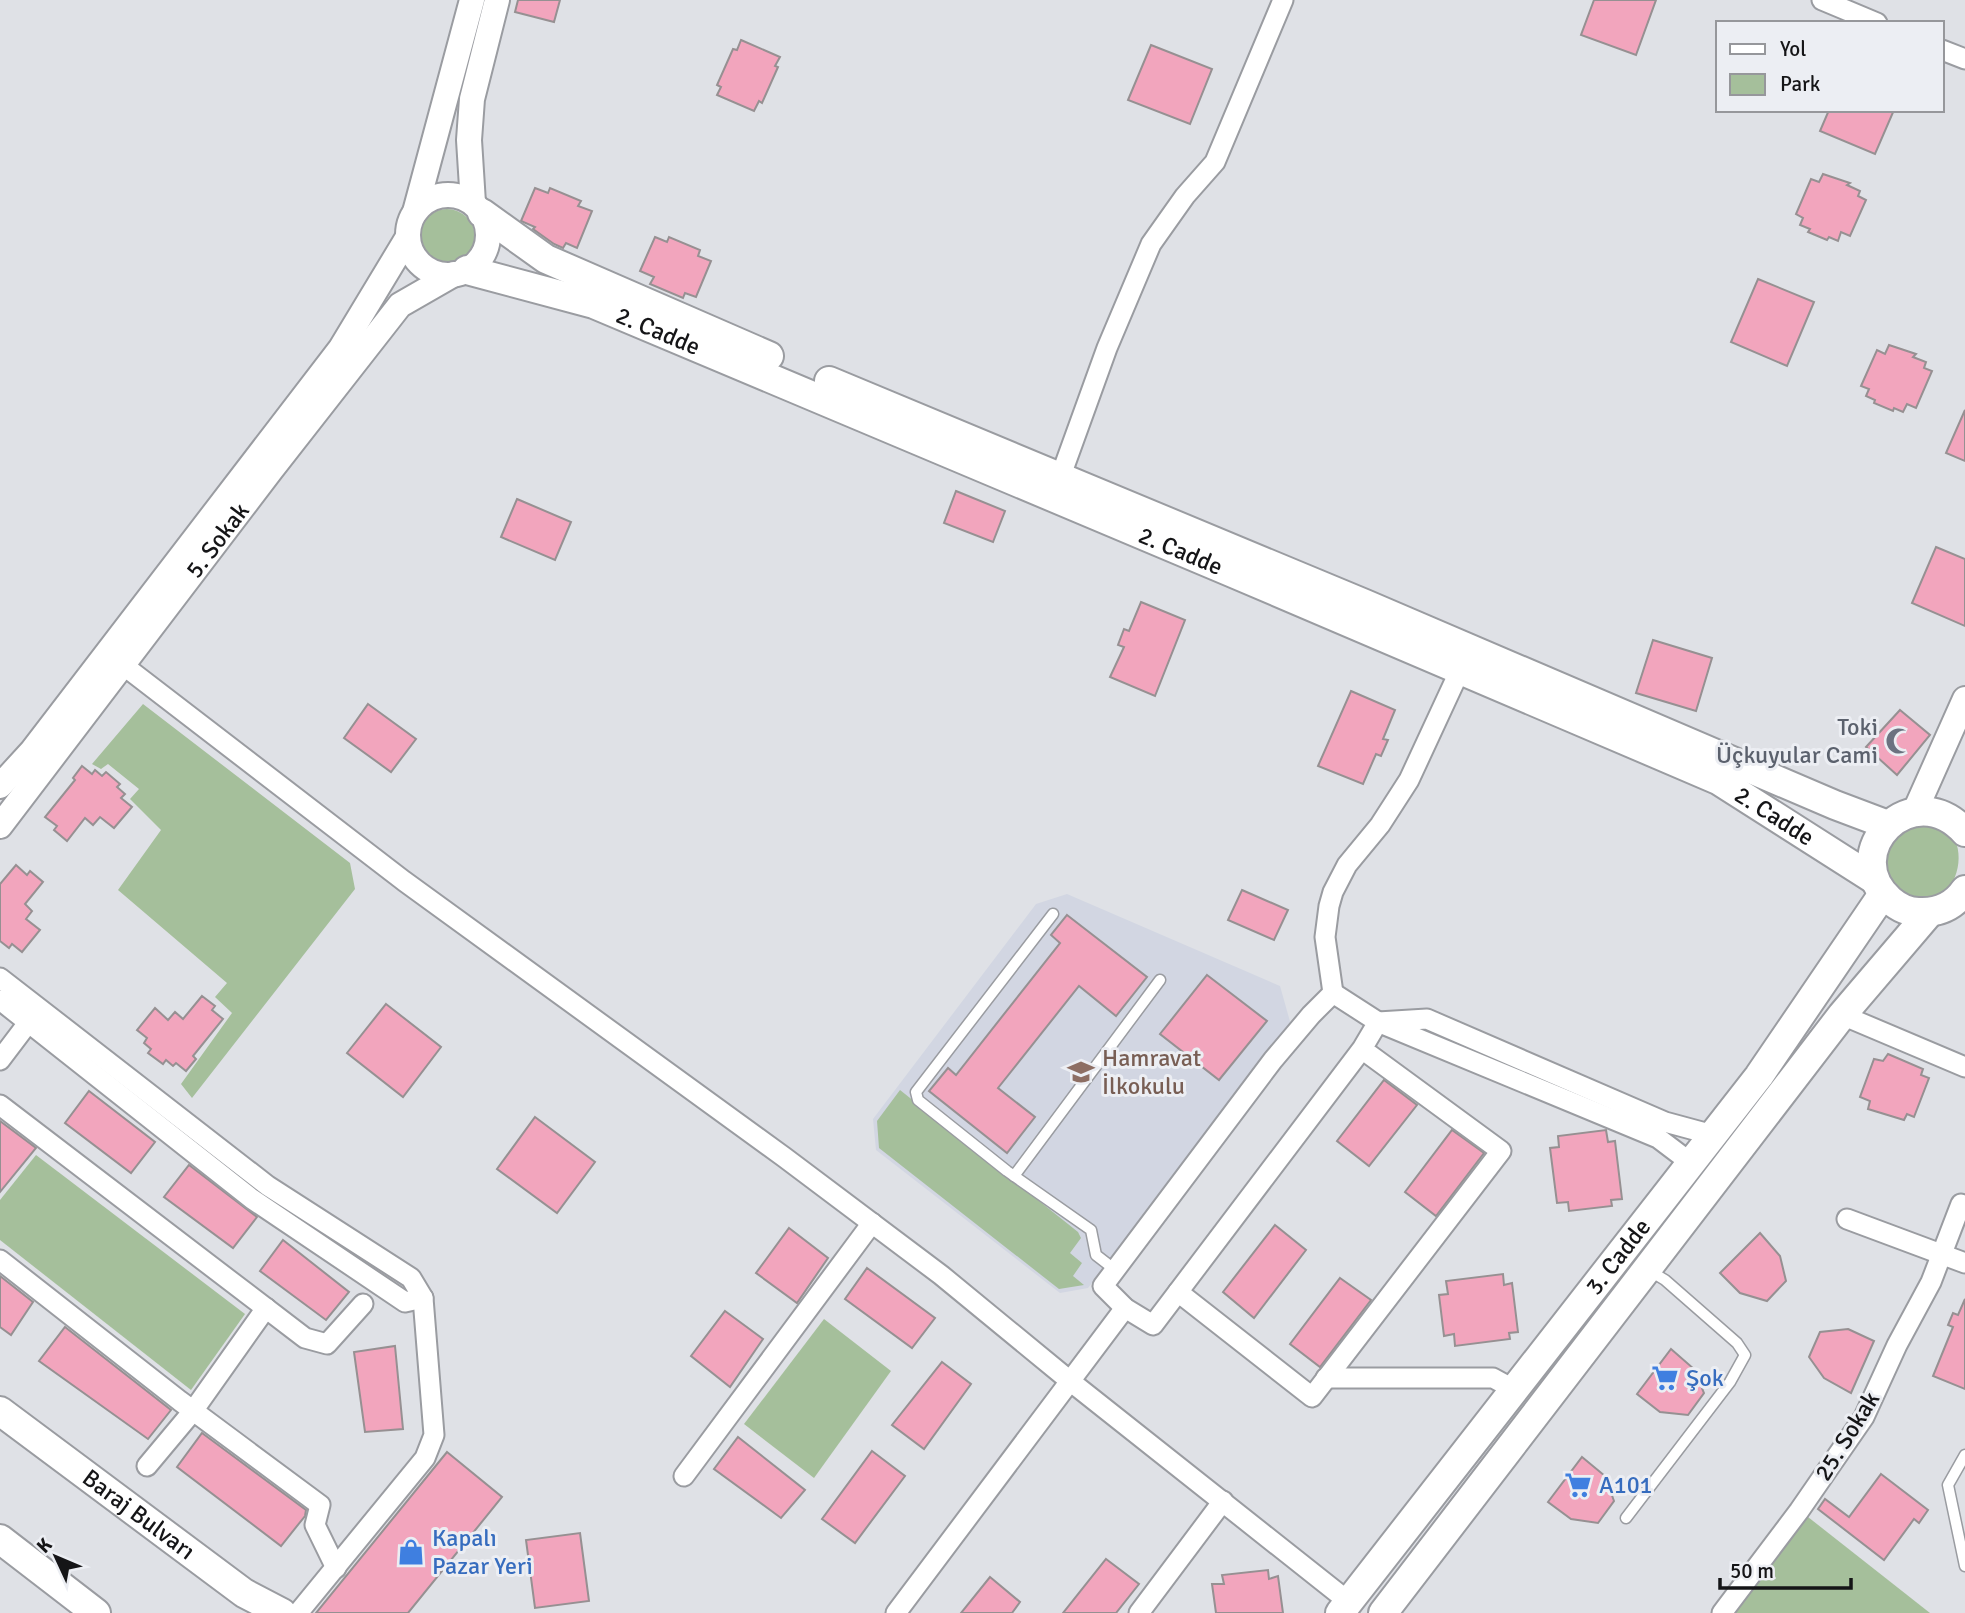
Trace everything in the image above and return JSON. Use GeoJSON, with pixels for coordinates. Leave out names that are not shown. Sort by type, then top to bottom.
{"type":"FeatureCollection","features":[{"type":"Feature","properties":{"kind":"main road","name":"2. Cadde"},"geometry":{"type":"LineString","coordinates":[[478,208],[546,259],[762,354],[1888,825]]}},
{"type":"Feature","properties":{"kind":"main road","name":"2. Cadde"},"geometry":{"type":"LineString","coordinates":[[460,272],[594,304],[1460,670],[1718,780],[1879,887],[1896,906],[1912,912],[1951,905]]}},
{"type":"Feature","properties":{"kind":"main road"},"geometry":{"type":"LineString","coordinates":[[1879,887],[1872,865],[1873,850],[1888,825],[1901,816],[1915,811],[1930,811],[1956,822],[1965,832]]}},
{"type":"Feature","properties":{"kind":"main road","name":"3. Cadde"},"geometry":{"type":"LineString","coordinates":[[1345,1607],[1759,1076],[1879,887]]}},
{"type":"Feature","properties":{"kind":"main road","name":"3. Cadde"},"geometry":{"type":"LineString","coordinates":[[1383,1613],[1842,1015],[1951,905]]}},
{"type":"Feature","properties":{"kind":"main road","name":"Baraj Bulvarı"},"geometry":{"type":"LineString","coordinates":[[0,1411],[244,1593],[282,1613]]}},
{"type":"Feature","properties":{"kind":"main road"},"geometry":{"type":"LineString","coordinates":[[0,1539],[96,1613]]}},
{"type":"Feature","properties":{"kind":"street"},"geometry":{"type":"LineString","coordinates":[[472,0],[415,212],[409,224],[411,250],[418,261],[428,270],[441,274],[460,272],[477,262],[485,251],[488,238],[487,225],[478,208],[469,140],[472,99],[497,0]]}},
{"type":"Feature","properties":{"kind":"street"},"geometry":{"type":"LineString","coordinates":[[1060,478],[1107,348],[1152,244],[1185,196],[1215,162],[1283,0]]}},
{"type":"Feature","properties":{"kind":"street"},"geometry":{"type":"LineString","coordinates":[[1822,0],[1872,21]]}},
{"type":"Feature","properties":{"kind":"street"},"geometry":{"type":"LineString","coordinates":[[1944,51],[1965,59]]}},
{"type":"Feature","properties":{"kind":"street"},"geometry":{"type":"LineString","coordinates":[[415,212],[424,202],[449,194],[462,197],[478,208]]}},
{"type":"Feature","properties":{"kind":"street","name":"5. Sokak"},"geometry":{"type":"LineString","coordinates":[[0,786],[32,751],[341,348],[408,237]]}},
{"type":"Feature","properties":{"kind":"street","name":"5. Sokak"},"geometry":{"type":"LineString","coordinates":[[0,826],[400,305],[460,272]]}},
{"type":"Feature","properties":{"kind":"street"},"geometry":{"type":"LineString","coordinates":[[123,665],[404,881],[941,1275],[1223,1502],[1345,1607]]}},
{"type":"Feature","properties":{"kind":"street"},"geometry":{"type":"LineString","coordinates":[[1460,670],[1409,780],[1380,825],[1347,865],[1333,892],[1325,937],[1333,993],[1378,1022],[1658,1138],[1691,1163]]}},
{"type":"Feature","properties":{"kind":"street"},"geometry":{"type":"LineString","coordinates":[[1915,811],[1965,699]]}},
{"type":"Feature","properties":{"kind":"street"},"geometry":{"type":"LineString","coordinates":[[0,978],[268,1186],[411,1278],[423,1298],[434,1435],[425,1458],[298,1613]]}},
{"type":"Feature","properties":{"kind":"street"},"geometry":{"type":"LineString","coordinates":[[1333,993],[1273,1060],[1114,1269],[1103,1286],[1125,1308],[1153,1325],[1362,1049],[1378,1022]]}},
{"type":"Feature","properties":{"kind":"street"},"geometry":{"type":"LineString","coordinates":[[0,1000],[252,1199],[405,1302],[423,1298]]}},
{"type":"Feature","properties":{"kind":"street"},"geometry":{"type":"LineString","coordinates":[[1842,1015],[1965,1067]]}},
{"type":"Feature","properties":{"kind":"street"},"geometry":{"type":"LineString","coordinates":[[1378,1022],[1427,1019],[1665,1122],[1713,1135]]}},
{"type":"Feature","properties":{"kind":"street"},"geometry":{"type":"LineString","coordinates":[[0,1060],[28,1023]]}},
{"type":"Feature","properties":{"kind":"street"},"geometry":{"type":"LineString","coordinates":[[1178,1292],[1312,1397],[1501,1151],[1370,1055]]}},
{"type":"Feature","properties":{"kind":"street"},"geometry":{"type":"LineString","coordinates":[[0,1105],[305,1338],[327,1344],[363,1304]]}},
{"type":"Feature","properties":{"kind":"street","name":"25. Sokak"},"geometry":{"type":"LineString","coordinates":[[1722,1613],[1799,1511],[1864,1418],[1897,1345],[1931,1282],[1961,1204]]}},
{"type":"Feature","properties":{"kind":"street"},"geometry":{"type":"LineString","coordinates":[[1847,1219],[1965,1263]]}},
{"type":"Feature","properties":{"kind":"street"},"geometry":{"type":"LineString","coordinates":[[684,1476],[872,1223]]}},
{"type":"Feature","properties":{"kind":"street"},"geometry":{"type":"LineString","coordinates":[[0,1261],[193,1411],[320,1505],[315,1525],[336,1568]]}},
{"type":"Feature","properties":{"kind":"street"},"geometry":{"type":"LineString","coordinates":[[147,1466],[193,1411],[266,1308]]}},
{"type":"Feature","properties":{"kind":"street"},"geometry":{"type":"LineString","coordinates":[[896,1613],[1125,1308]]}},
{"type":"Feature","properties":{"kind":"street"},"geometry":{"type":"LineString","coordinates":[[1326,1378],[1493,1378],[1515,1390]]}},
{"type":"Feature","properties":{"kind":"street"},"geometry":{"type":"LineString","coordinates":[[1139,1613],[1223,1502]]}},
{"type":"Feature","properties":{"kind":"lane"},"geometry":{"type":"LineString","coordinates":[[1053,914],[916,1092],[918,1100],[1014,1176],[1091,1230],[1096,1255],[1114,1269]]}},
{"type":"Feature","properties":{"kind":"lane"},"geometry":{"type":"LineString","coordinates":[[1014,1176],[1160,979]]}},
{"type":"Feature","properties":{"kind":"lane"},"geometry":{"type":"LineString","coordinates":[[1626,1518],[1730,1382],[1745,1355],[1737,1343],[1665,1280],[1646,1269]]}},
{"type":"Feature","properties":{"kind":"lane"},"geometry":{"type":"LineString","coordinates":[[1965,1455],[1948,1485],[1965,1566]]}},
{"type":"Feature","properties":{"kind":"shaded area","name":"Hamravat İlkokulu"},"geometry":{"type":"Polygon","coordinates":[[[1067,894],[1280,986],[1291,1025],[1088,1288],[1060,1293],[876,1150],[873,1119],[1036,904],[1067,894]]]}},
{"type":"Feature","properties":{"kind":"green space"},"geometry":{"type":"Polygon","coordinates":[[[441,209],[453,209],[467,217],[475,231],[473,248],[467,257],[453,265],[441,265],[424,253],[419,243],[419,231],[431,214],[441,209]]]}},
{"type":"Feature","properties":{"kind":"green space"},"geometry":{"type":"Polygon","coordinates":[[[143,704],[350,863],[355,889],[192,1098],[181,1084],[232,1013],[215,997],[227,983],[118,890],[161,830],[130,799],[139,789],[108,764],[101,769],[92,764],[143,704]]]}},
{"type":"Feature","properties":{"kind":"green space"},"geometry":{"type":"Polygon","coordinates":[[[1933,824],[1955,840],[1958,868],[1950,885],[1936,897],[1927,900],[1909,897],[1893,886],[1888,878],[1883,860],[1886,848],[1896,831],[1933,824]]]}},
{"type":"Feature","properties":{"kind":"green space"},"geometry":{"type":"Polygon","coordinates":[[[900,1090],[1078,1232],[1081,1238],[1070,1253],[1082,1263],[1073,1276],[1084,1285],[1059,1289],[879,1148],[877,1121],[900,1090]]]}},
{"type":"Feature","properties":{"kind":"green space"},"geometry":{"type":"Polygon","coordinates":[[[36,1155],[245,1314],[191,1390],[0,1240],[0,1200],[36,1155]]]}},
{"type":"Feature","properties":{"kind":"green space"},"geometry":{"type":"Polygon","coordinates":[[[824,1319],[891,1371],[814,1478],[744,1424],[824,1319]]]}},
{"type":"Feature","properties":{"kind":"green space"},"geometry":{"type":"Polygon","coordinates":[[[1808,1517],[1930,1613],[1733,1613],[1808,1517]]]}},
{"type":"Feature","properties":{"kind":"building"},"geometry":{"type":"Polygon","coordinates":[[[518,0],[560,0],[554,22],[515,12],[518,0]]]}},
{"type":"Feature","properties":{"kind":"building"},"geometry":{"type":"Polygon","coordinates":[[[1594,0],[1656,0],[1636,55],[1581,35],[1594,0]]]}},
{"type":"Feature","properties":{"kind":"building"},"geometry":{"type":"Polygon","coordinates":[[[741,40],[780,57],[762,103],[759,101],[754,111],[717,95],[721,87],[717,85],[733,49],[737,50],[741,40]]]}},
{"type":"Feature","properties":{"kind":"building"},"geometry":{"type":"Polygon","coordinates":[[[1151,45],[1212,69],[1190,124],[1128,100],[1151,45]]]}},
{"type":"Feature","properties":{"kind":"building"},"geometry":{"type":"Polygon","coordinates":[[[1828,112],[1893,112],[1875,154],[1820,131],[1828,112]]]}},
{"type":"Feature","properties":{"kind":"building"},"geometry":{"type":"Polygon","coordinates":[[[1823,174],[1850,183],[1847,185],[1860,191],[1858,196],[1866,200],[1850,236],[1841,232],[1838,241],[1829,237],[1827,240],[1808,232],[1810,229],[1800,225],[1803,218],[1796,214],[1811,179],[1819,182],[1823,174]]]}},
{"type":"Feature","properties":{"kind":"building"},"geometry":{"type":"Polygon","coordinates":[[[535,188],[548,193],[550,188],[581,201],[578,206],[592,211],[577,248],[566,243],[563,248],[554,244],[533,229],[535,227],[521,221],[535,188]]]}},
{"type":"Feature","properties":{"kind":"building"},"geometry":{"type":"Polygon","coordinates":[[[655,237],[667,242],[669,237],[700,250],[698,256],[711,261],[696,297],[685,293],[683,298],[650,284],[654,277],[640,271],[655,237]]]}},
{"type":"Feature","properties":{"kind":"building"},"geometry":{"type":"Polygon","coordinates":[[[1758,279],[1814,302],[1787,366],[1731,342],[1758,279]]]}},
{"type":"Feature","properties":{"kind":"building"},"geometry":{"type":"Polygon","coordinates":[[[1889,345],[1916,354],[1913,357],[1926,362],[1924,368],[1932,371],[1916,408],[1907,404],[1903,412],[1894,408],[1893,411],[1874,403],[1875,400],[1866,396],[1869,389],[1861,386],[1877,350],[1885,354],[1889,345]]]}},
{"type":"Feature","properties":{"kind":"building"},"geometry":{"type":"Polygon","coordinates":[[[1965,410],[1965,461],[1946,453],[1965,410]]]}},
{"type":"Feature","properties":{"kind":"building"},"geometry":{"type":"Polygon","coordinates":[[[956,491],[1005,511],[993,542],[944,523],[956,491]]]}},
{"type":"Feature","properties":{"kind":"building"},"geometry":{"type":"Polygon","coordinates":[[[517,499],[571,522],[555,560],[501,537],[517,499]]]}},
{"type":"Feature","properties":{"kind":"building"},"geometry":{"type":"Polygon","coordinates":[[[1936,547],[1965,559],[1965,626],[1912,603],[1936,547]]]}},
{"type":"Feature","properties":{"kind":"building"},"geometry":{"type":"Polygon","coordinates":[[[1141,602],[1185,620],[1155,696],[1110,677],[1124,647],[1118,645],[1124,629],[1129,631],[1141,602]]]}},
{"type":"Feature","properties":{"kind":"building"},"geometry":{"type":"Polygon","coordinates":[[[1653,640],[1712,658],[1696,711],[1636,693],[1653,640]]]}},
{"type":"Feature","properties":{"kind":"building"},"geometry":{"type":"Polygon","coordinates":[[[1351,691],[1395,710],[1383,739],[1388,740],[1381,756],[1376,754],[1363,784],[1318,766],[1351,691]]]}},
{"type":"Feature","properties":{"kind":"building"},"geometry":{"type":"Polygon","coordinates":[[[368,704],[416,739],[391,772],[344,738],[368,704]]]}},
{"type":"Feature","properties":{"kind":"building","name":"Toki Üçkuyular Cami"},"geometry":{"type":"Polygon","coordinates":[[[1900,710],[1930,735],[1897,775],[1866,747],[1900,710]]]}},
{"type":"Feature","properties":{"kind":"building"},"geometry":{"type":"Polygon","coordinates":[[[82,766],[92,774],[95,770],[102,776],[106,772],[120,784],[117,787],[125,794],[121,798],[132,807],[114,828],[100,817],[93,825],[85,818],[67,841],[54,830],[57,826],[45,817],[75,780],[73,778],[82,766]]]}},
{"type":"Feature","properties":{"kind":"building"},"geometry":{"type":"Polygon","coordinates":[[[16,865],[27,875],[30,871],[43,882],[25,904],[32,911],[26,919],[40,930],[22,952],[12,944],[9,948],[0,941],[0,884],[16,865]]]}},
{"type":"Feature","properties":{"kind":"building"},"geometry":{"type":"Polygon","coordinates":[[[1242,890],[1288,910],[1274,940],[1228,920],[1242,890]]]}},
{"type":"Feature","properties":{"kind":"building"},"geometry":{"type":"Polygon","coordinates":[[[1067,915],[1147,977],[1116,1016],[1079,986],[998,1088],[1035,1117],[1007,1153],[929,1091],[948,1068],[956,1075],[1060,943],[1051,935],[1067,915]]]}},
{"type":"Feature","properties":{"kind":"building"},"geometry":{"type":"Polygon","coordinates":[[[1207,975],[1267,1021],[1219,1080],[1160,1034],[1207,975]]]}},
{"type":"Feature","properties":{"kind":"building"},"geometry":{"type":"Polygon","coordinates":[[[202,996],[215,1006],[212,1010],[223,1019],[193,1056],[196,1059],[186,1071],[176,1063],[173,1066],[166,1060],[163,1064],[148,1053],[151,1049],[144,1043],[147,1038],[137,1030],[155,1008],[168,1020],[175,1012],[183,1019],[202,996]]]}},
{"type":"Feature","properties":{"kind":"building"},"geometry":{"type":"Polygon","coordinates":[[[386,1004],[441,1047],[403,1097],[347,1053],[386,1004]]]}},
{"type":"Feature","properties":{"kind":"building"},"geometry":{"type":"Polygon","coordinates":[[[1888,1054],[1923,1069],[1921,1075],[1929,1078],[1914,1117],[1907,1114],[1904,1120],[1868,1109],[1870,1101],[1860,1097],[1874,1059],[1883,1061],[1888,1054]]]}},
{"type":"Feature","properties":{"kind":"building"},"geometry":{"type":"Polygon","coordinates":[[[1384,1080],[1417,1105],[1369,1166],[1337,1141],[1384,1080]]]}},
{"type":"Feature","properties":{"kind":"building"},"geometry":{"type":"Polygon","coordinates":[[[89,1091],[155,1142],[131,1173],[65,1123],[89,1091]]]}},
{"type":"Feature","properties":{"kind":"building"},"geometry":{"type":"Polygon","coordinates":[[[535,1117],[595,1162],[557,1213],[497,1169],[535,1117]]]}},
{"type":"Feature","properties":{"kind":"building"},"geometry":{"type":"Polygon","coordinates":[[[0,1121],[36,1148],[0,1192],[0,1121]]]}},
{"type":"Feature","properties":{"kind":"building"},"geometry":{"type":"Polygon","coordinates":[[[1452,1130],[1484,1153],[1436,1216],[1405,1192],[1452,1130]]]}},
{"type":"Feature","properties":{"kind":"building"},"geometry":{"type":"Polygon","coordinates":[[[1606,1130],[1608,1142],[1615,1141],[1622,1199],[1611,1200],[1612,1206],[1569,1211],[1568,1202],[1557,1203],[1550,1148],[1559,1147],[1558,1136],[1606,1130]]]}},
{"type":"Feature","properties":{"kind":"building"},"geometry":{"type":"Polygon","coordinates":[[[189,1165],[257,1217],[233,1248],[164,1197],[189,1165]]]}},
{"type":"Feature","properties":{"kind":"building"},"geometry":{"type":"Polygon","coordinates":[[[1275,1225],[1306,1250],[1254,1318],[1223,1292],[1275,1225]]]}},
{"type":"Feature","properties":{"kind":"building"},"geometry":{"type":"Polygon","coordinates":[[[789,1228],[828,1258],[797,1303],[756,1273],[789,1228]]]}},
{"type":"Feature","properties":{"kind":"building"},"geometry":{"type":"Polygon","coordinates":[[[1760,1233],[1780,1256],[1786,1281],[1767,1301],[1740,1293],[1720,1273],[1760,1233]]]}},
{"type":"Feature","properties":{"kind":"building"},"geometry":{"type":"Polygon","coordinates":[[[283,1240],[349,1292],[326,1320],[260,1271],[283,1240]]]}},
{"type":"Feature","properties":{"kind":"building"},"geometry":{"type":"Polygon","coordinates":[[[867,1268],[935,1318],[912,1348],[845,1299],[867,1268]]]}},
{"type":"Feature","properties":{"kind":"building"},"geometry":{"type":"Polygon","coordinates":[[[1503,1274],[1504,1285],[1512,1283],[1518,1332],[1509,1333],[1510,1339],[1455,1346],[1454,1334],[1444,1336],[1439,1295],[1448,1294],[1446,1281],[1503,1274]]]}},
{"type":"Feature","properties":{"kind":"building"},"geometry":{"type":"Polygon","coordinates":[[[0,1276],[33,1302],[11,1335],[0,1327],[0,1276]]]}},
{"type":"Feature","properties":{"kind":"building"},"geometry":{"type":"Polygon","coordinates":[[[1340,1278],[1371,1300],[1320,1367],[1290,1344],[1340,1278]]]}},
{"type":"Feature","properties":{"kind":"building"},"geometry":{"type":"Polygon","coordinates":[[[1965,1299],[1965,1389],[1933,1376],[1953,1327],[1948,1325],[1953,1313],[1958,1315],[1965,1299]]]}},
{"type":"Feature","properties":{"kind":"building"},"geometry":{"type":"Polygon","coordinates":[[[725,1311],[763,1339],[730,1387],[691,1356],[725,1311]]]}},
{"type":"Feature","properties":{"kind":"building"},"geometry":{"type":"Polygon","coordinates":[[[65,1327],[171,1410],[148,1439],[39,1361],[65,1327]]]}},
{"type":"Feature","properties":{"kind":"building"},"geometry":{"type":"Polygon","coordinates":[[[1848,1329],[1874,1341],[1851,1393],[1824,1378],[1809,1357],[1820,1332],[1848,1329]]]}},
{"type":"Feature","properties":{"kind":"building"},"geometry":{"type":"Polygon","coordinates":[[[395,1346],[403,1429],[365,1432],[354,1352],[395,1346]]]}},
{"type":"Feature","properties":{"kind":"building"},"geometry":{"type":"Polygon","coordinates":[[[1671,1349],[1694,1369],[1704,1393],[1688,1415],[1660,1412],[1637,1394],[1671,1349]]]}},
{"type":"Feature","properties":{"kind":"building"},"geometry":{"type":"Polygon","coordinates":[[[942,1362],[971,1384],[924,1449],[892,1425],[942,1362]]]}},
{"type":"Feature","properties":{"kind":"building"},"geometry":{"type":"Polygon","coordinates":[[[202,1433],[306,1510],[305,1516],[281,1546],[177,1467],[202,1433]]]}},
{"type":"Feature","properties":{"kind":"building"},"geometry":{"type":"Polygon","coordinates":[[[738,1437],[805,1490],[781,1518],[714,1469],[738,1437]]]}},
{"type":"Feature","properties":{"kind":"building"},"geometry":{"type":"Polygon","coordinates":[[[872,1451],[905,1476],[855,1543],[822,1519],[872,1451]]]}},
{"type":"Feature","properties":{"kind":"building","name":"Kapalı Pazar Yeri"},"geometry":{"type":"Polygon","coordinates":[[[447,1452],[502,1497],[408,1613],[316,1613],[447,1452]]]}},
{"type":"Feature","properties":{"kind":"building"},"geometry":{"type":"Polygon","coordinates":[[[1582,1457],[1605,1476],[1614,1501],[1598,1523],[1571,1519],[1548,1502],[1582,1457]]]}},
{"type":"Feature","properties":{"kind":"building"},"geometry":{"type":"Polygon","coordinates":[[[1881,1474],[1928,1510],[1919,1523],[1914,1519],[1884,1560],[1818,1509],[1825,1499],[1849,1517],[1881,1474]]]}},
{"type":"Feature","properties":{"kind":"building"},"geometry":{"type":"Polygon","coordinates":[[[580,1533],[589,1601],[535,1608],[526,1540],[580,1533]]]}},
{"type":"Feature","properties":{"kind":"building"},"geometry":{"type":"Polygon","coordinates":[[[1106,1559],[1139,1584],[1116,1613],[1063,1613],[1106,1559]]]}},
{"type":"Feature","properties":{"kind":"building"},"geometry":{"type":"Polygon","coordinates":[[[1268,1570],[1269,1579],[1278,1576],[1283,1613],[1216,1613],[1212,1584],[1224,1584],[1222,1575],[1268,1570]]]}},
{"type":"Feature","properties":{"kind":"building"},"geometry":{"type":"Polygon","coordinates":[[[990,1577],[1020,1602],[1012,1613],[961,1613],[990,1577]]]}},
{"type":"Feature","properties":{"kind":"place","name":"Toki Üçkuyular Cami"},"geometry":{"type":"Point","coordinates":[1899,741]}},
{"type":"Feature","properties":{"kind":"place","name":"Hamravat İlkokulu"},"geometry":{"type":"Point","coordinates":[1081,1072]}},
{"type":"Feature","properties":{"kind":"place","name":"Şok"},"geometry":{"type":"Point","coordinates":[1665,1378]}},
{"type":"Feature","properties":{"kind":"place","name":"A101"},"geometry":{"type":"Point","coordinates":[1578,1485]}},
{"type":"Feature","properties":{"kind":"place","name":"Kapalı Pazar Yeri"},"geometry":{"type":"Point","coordinates":[411,1552]}}]}
